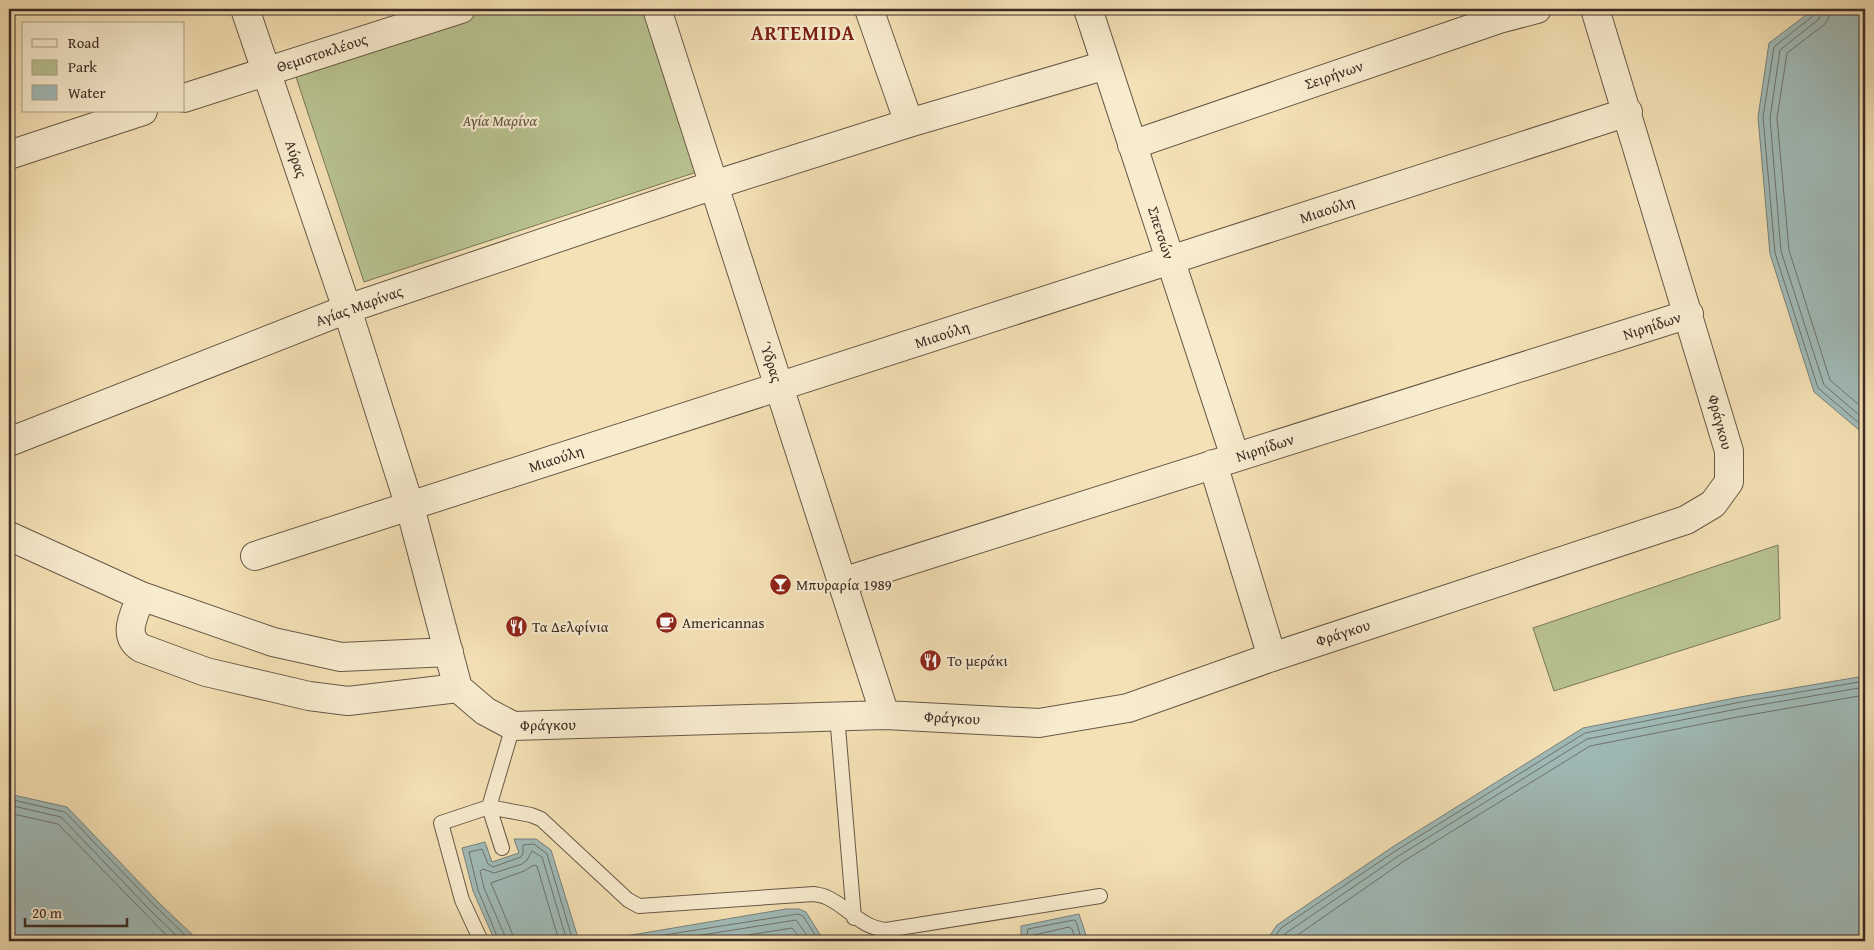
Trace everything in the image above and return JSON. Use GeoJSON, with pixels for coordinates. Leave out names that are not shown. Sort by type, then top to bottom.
{"type":"FeatureCollection","features":[{"type":"Feature","properties":{"kind":"street","name":"Αύρας"},"geometry":{"type":"LineString","coordinates":[[245,9],[347,309],[410,507],[449,652]]}},
{"type":"Feature","properties":{"kind":"street","name":"Θεμιστοκλέους"},"geometry":{"type":"LineString","coordinates":[[185,98],[461,9]]}},
{"type":"Feature","properties":{"kind":"street","name":"Ύδρας"},"geometry":{"type":"LineString","coordinates":[[657,9],[885,715]]}},
{"type":"Feature","properties":{"kind":"street"},"geometry":{"type":"LineString","coordinates":[[869,9],[909,123]]}},
{"type":"Feature","properties":{"kind":"street","name":"Σπετσών"},"geometry":{"type":"LineString","coordinates":[[1088,9],[1170,261],[1224,461],[1272,657]]}},
{"type":"Feature","properties":{"kind":"street","name":"Σειρήνων"},"geometry":{"type":"LineString","coordinates":[[1132,145],[1498,14],[1538,9]]}},
{"type":"Feature","properties":{"kind":"street","name":"Φράγκου"},"geometry":{"type":"LineString","coordinates":[[458,688],[484,711],[514,726],[837,715],[885,715],[1039,723],[1128,708],[1272,657],[1686,520],[1713,504],[1729,482],[1729,451],[1628,112],[1595,9]]}},
{"type":"Feature","properties":{"kind":"street","name":"Αγίας Μαρίνας"},"geometry":{"type":"LineString","coordinates":[[9,442],[347,309],[909,123],[1106,65]]}},
{"type":"Feature","properties":{"kind":"street"},"geometry":{"type":"LineString","coordinates":[[9,155],[140,112]]}},
{"type":"Feature","properties":{"kind":"street","name":"Μιαούλη"},"geometry":{"type":"LineString","coordinates":[[255,556],[1628,112]]}},
{"type":"Feature","properties":{"kind":"street","name":"Νιρηίδων"},"geometry":{"type":"LineString","coordinates":[[842,582],[1689,314]]}},
{"type":"Feature","properties":{"kind":"street"},"geometry":{"type":"LineString","coordinates":[[9,536],[140,596],[273,642],[341,657],[449,652],[458,688],[348,701],[309,696],[206,672],[134,644],[130,637],[130,629],[140,596]]}},
{"type":"Feature","properties":{"kind":"lane"},"geometry":{"type":"LineString","coordinates":[[837,715],[854,918]]}},
{"type":"Feature","properties":{"kind":"lane"},"geometry":{"type":"LineString","coordinates":[[502,848],[489,807],[514,726]]}},
{"type":"Feature","properties":{"kind":"lane"},"geometry":{"type":"LineString","coordinates":[[481,941],[462,900],[441,823],[489,807],[531,815],[541,819],[628,900],[642,906],[814,894],[827,897],[838,903],[854,918],[872,927],[891,930],[1100,896]]}},
{"type":"Feature","properties":{"kind":"green space","name":"Αγία Μαρίνα"},"geometry":{"type":"Polygon","coordinates":[[[489,9],[653,9],[706,169],[364,282],[295,74],[489,9]]]}},
{"type":"Feature","properties":{"kind":"green space"},"geometry":{"type":"Polygon","coordinates":[[[1778,545],[1780,619],[1554,691],[1533,628],[1778,545]]]}},
{"type":"Feature","properties":{"kind":"water"},"geometry":{"type":"Polygon","coordinates":[[[1814,9],[1865,9],[1865,435],[1814,392],[1770,254],[1758,117],[1769,43],[1814,9]]]}},
{"type":"Feature","properties":{"kind":"water"},"geometry":{"type":"Polygon","coordinates":[[[1865,676],[1865,941],[1266,941],[1277,925],[1394,846],[1583,728],[1740,697],[1865,676]]]}},
{"type":"Feature","properties":{"kind":"water"},"geometry":{"type":"Polygon","coordinates":[[[9,794],[67,807],[158,902],[199,941],[9,941],[9,794]]]}},
{"type":"Feature","properties":{"kind":"water"},"geometry":{"type":"Polygon","coordinates":[[[514,839],[536,839],[551,850],[579,941],[495,941],[473,891],[462,848],[485,842],[492,862],[519,853],[514,839]]]}},
{"type":"Feature","properties":{"kind":"water"},"geometry":{"type":"Polygon","coordinates":[[[786,909],[799,909],[806,912],[824,941],[596,941],[786,909]]]}},
{"type":"Feature","properties":{"kind":"water"},"geometry":{"type":"Polygon","coordinates":[[[1079,914],[1088,941],[1021,941],[1021,926],[1079,914]]]}},
{"type":"Feature","properties":{"kind":"place","name":"Μπυραρία 1989"},"geometry":{"type":"Point","coordinates":[780,585]}},
{"type":"Feature","properties":{"kind":"place","name":"Americannas"},"geometry":{"type":"Point","coordinates":[666,623]}},
{"type":"Feature","properties":{"kind":"place","name":"Τα Δελφίνια"},"geometry":{"type":"Point","coordinates":[516,627]}},
{"type":"Feature","properties":{"kind":"place","name":"Το μεράκι"},"geometry":{"type":"Point","coordinates":[931,661]}},
{"type":"Feature","properties":{"kind":"district","name":"ARTEMIDA"},"geometry":{"type":"Point","coordinates":[803,33]}}]}
